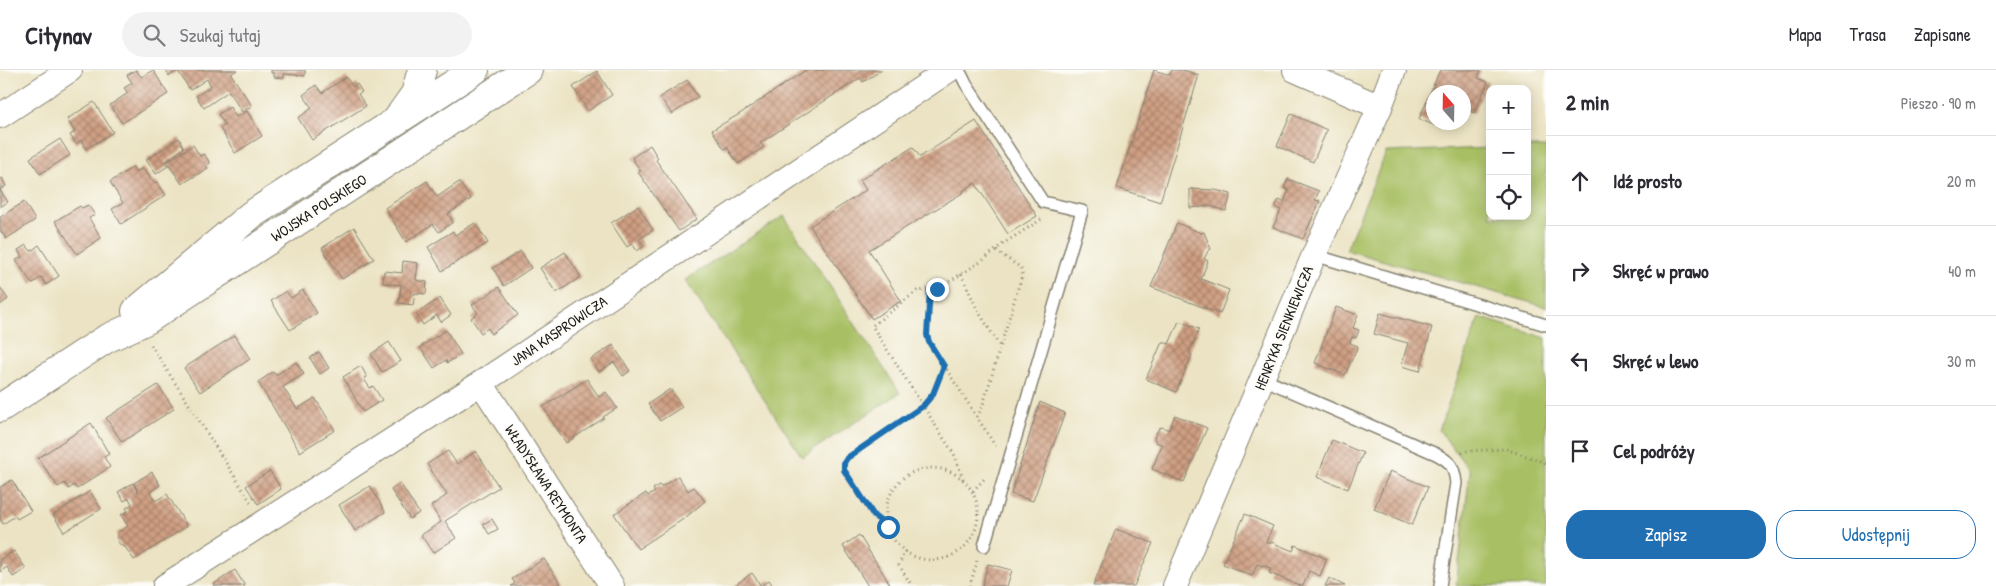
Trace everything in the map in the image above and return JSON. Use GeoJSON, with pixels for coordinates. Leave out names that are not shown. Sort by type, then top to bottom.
{"type":"FeatureCollection","features":[{"type":"Feature","properties":{"kind":"street"},"geometry":{"type":"LineString","coordinates":[[0,116],[70,70]]}},
{"type":"Feature","properties":{"kind":"street"},"geometry":{"type":"LineString","coordinates":[[396,120],[415,94],[422,70]]}},
{"type":"Feature","properties":{"kind":"street","name":"JANA KASPROWICZA"},"geometry":{"type":"LineString","coordinates":[[169,585],[481,383],[949,70]]}},
{"type":"Feature","properties":{"kind":"street"},"geometry":{"type":"LineString","coordinates":[[1295,70],[1380,107]]}},
{"type":"Feature","properties":{"kind":"street","name":"HENRYKA SIENKIEWICZA"},"geometry":{"type":"LineString","coordinates":[[1175,586],[1314,255],[1380,107],[1394,70]]}},
{"type":"Feature","properties":{"kind":"street"},"geometry":{"type":"LineString","coordinates":[[439,130],[466,72],[480,80],[523,74]]}},
{"type":"Feature","properties":{"kind":"street","name":"WOJSKA POLSKIEGO"},"geometry":{"type":"LineString","coordinates":[[106,339],[155,294],[251,215],[466,72]]}},
{"type":"Feature","properties":{"kind":"street","name":"WOJSKA POLSKIEGO"},"geometry":{"type":"LineString","coordinates":[[0,408],[106,339],[147,320],[523,74]]}},
{"type":"Feature","properties":{"kind":"street","name":"WŁADYSŁAWA REYMONTA"},"geometry":{"type":"LineString","coordinates":[[481,383],[612,586]]}},
{"type":"Feature","properties":{"kind":"lane"},"geometry":{"type":"LineString","coordinates":[[959,70],[966,84],[1043,202],[1082,211],[984,546]]}},
{"type":"Feature","properties":{"kind":"lane"},"geometry":{"type":"LineString","coordinates":[[1314,255],[1546,325]]}},
{"type":"Feature","properties":{"kind":"lane"},"geometry":{"type":"LineString","coordinates":[[1263,379],[1436,454],[1448,461],[1455,470],[1456,482],[1440,586]]}},
{"type":"Feature","properties":{"kind":"path"},"geometry":{"type":"LineString","coordinates":[[963,479],[955,456],[872,326],[917,291],[937,289],[982,262],[995,250],[1044,218],[1043,202]]}},
{"type":"Feature","properties":{"kind":"path"},"geometry":{"type":"LineString","coordinates":[[977,417],[982,408],[1022,275],[1021,268],[995,250]]}},
{"type":"Feature","properties":{"kind":"path"},"geometry":{"type":"LineString","coordinates":[[960,274],[978,310],[1001,346]]}},
{"type":"Feature","properties":{"kind":"path"},"geometry":{"type":"LineString","coordinates":[[930,290],[927,335],[929,342],[998,451]]}},
{"type":"Feature","properties":{"kind":"path"},"geometry":{"type":"LineString","coordinates":[[150,344],[256,509]]}},
{"type":"Feature","properties":{"kind":"path"},"geometry":{"type":"LineString","coordinates":[[888,527],[874,516],[844,470],[844,463],[847,458],[923,406],[933,394],[944,366]]}},
{"type":"Feature","properties":{"kind":"path"},"geometry":{"type":"LineString","coordinates":[[1448,461],[1465,451],[1506,449],[1546,463]]}},
{"type":"Feature","properties":{"kind":"path"},"geometry":{"type":"LineString","coordinates":[[936,468],[950,471],[963,479],[973,491],[978,506],[978,522],[972,536],[965,545],[949,556],[934,560],[919,558],[905,551],[895,540],[888,527],[886,512],[889,498],[896,485],[908,475],[921,469],[936,468]]}},
{"type":"Feature","properties":{"kind":"path"},"geometry":{"type":"LineString","coordinates":[[965,545],[968,552]]}},
{"type":"Feature","properties":{"kind":"path"},"geometry":{"type":"LineString","coordinates":[[905,551],[899,565],[912,586]]}},
{"type":"Feature","properties":{"kind":"path"},"geometry":{"type":"LineString","coordinates":[[970,586],[978,556]]}},
{"type":"Feature","properties":{"kind":"green space"},"geometry":{"type":"Polygon","coordinates":[[[1531,147],[1546,147],[1546,307],[1346,250],[1386,152],[1486,148],[1486,220],[1531,220],[1531,147]]]}},
{"type":"Feature","properties":{"kind":"green space"},"geometry":{"type":"Polygon","coordinates":[[[784,216],[900,393],[802,457],[685,280],[784,216]]]}},
{"type":"Feature","properties":{"kind":"green space"},"geometry":{"type":"Polygon","coordinates":[[[1479,317],[1546,338],[1546,586],[1456,586],[1470,471],[1439,430],[1479,317]]]}},
{"type":"Feature","properties":{"kind":"building"},"geometry":{"type":"Polygon","coordinates":[[[136,70],[141,77],[153,70],[168,94],[122,123],[110,105],[128,93],[124,88],[132,83],[127,75],[136,70]]]}},
{"type":"Feature","properties":{"kind":"building"},"geometry":{"type":"Polygon","coordinates":[[[166,70],[237,70],[231,74],[252,106],[242,112],[229,91],[204,108],[196,96],[211,86],[207,79],[190,90],[178,71],[169,76],[166,70]]]}},
{"type":"Feature","properties":{"kind":"building"},"geometry":{"type":"Polygon","coordinates":[[[271,70],[305,70],[305,76],[284,74],[284,78],[274,77],[274,73],[271,73],[271,70]]]}},
{"type":"Feature","properties":{"kind":"building"},"geometry":{"type":"Polygon","coordinates":[[[806,70],[882,70],[863,82],[860,78],[760,143],[764,147],[738,164],[727,147],[724,149],[712,130],[806,70]]]}},
{"type":"Feature","properties":{"kind":"building"},"geometry":{"type":"Polygon","coordinates":[[[1154,70],[1170,75],[1172,70],[1183,70],[1199,75],[1160,202],[1117,188],[1154,70]]]}},
{"type":"Feature","properties":{"kind":"building"},"geometry":{"type":"Polygon","coordinates":[[[1440,70],[1481,70],[1478,78],[1488,82],[1474,113],[1471,112],[1471,85],[1434,85],[1440,70]]]}},
{"type":"Feature","properties":{"kind":"building"},"geometry":{"type":"Polygon","coordinates":[[[597,71],[612,95],[588,111],[573,87],[597,71]]]}},
{"type":"Feature","properties":{"kind":"building"},"geometry":{"type":"Polygon","coordinates":[[[346,77],[353,87],[357,84],[362,92],[358,94],[366,106],[312,140],[298,118],[312,108],[303,95],[316,85],[322,93],[346,77]]]}},
{"type":"Feature","properties":{"kind":"building"},"geometry":{"type":"Polygon","coordinates":[[[687,80],[698,97],[672,114],[660,97],[687,80]]]}},
{"type":"Feature","properties":{"kind":"building"},"geometry":{"type":"Polygon","coordinates":[[[94,102],[113,132],[86,149],[81,140],[76,144],[70,135],[75,132],[67,119],[94,102]]]}},
{"type":"Feature","properties":{"kind":"building"},"geometry":{"type":"Polygon","coordinates":[[[1426,103],[1426,122],[1419,119],[1426,103]]]}},
{"type":"Feature","properties":{"kind":"building"},"geometry":{"type":"Polygon","coordinates":[[[230,107],[236,117],[247,111],[262,136],[235,153],[220,128],[225,125],[218,114],[230,107]]]}},
{"type":"Feature","properties":{"kind":"building"},"geometry":{"type":"Polygon","coordinates":[[[1291,114],[1327,130],[1313,162],[1277,146],[1291,114]]]}},
{"type":"Feature","properties":{"kind":"building"},"geometry":{"type":"Polygon","coordinates":[[[976,121],[1037,216],[1008,234],[975,183],[964,192],[869,250],[901,301],[872,319],[810,226],[866,190],[860,180],[913,147],[920,157],[976,121]]]}},
{"type":"Feature","properties":{"kind":"building"},"geometry":{"type":"Polygon","coordinates":[[[179,138],[184,148],[165,162],[168,166],[156,174],[146,160],[179,138]]]}},
{"type":"Feature","properties":{"kind":"building"},"geometry":{"type":"Polygon","coordinates":[[[60,139],[70,155],[40,174],[30,158],[60,139]]]}},
{"type":"Feature","properties":{"kind":"building"},"geometry":{"type":"Polygon","coordinates":[[[193,145],[200,156],[204,154],[210,163],[206,166],[208,168],[182,184],[167,162],[193,145]]]}},
{"type":"Feature","properties":{"kind":"building"},"geometry":{"type":"Polygon","coordinates":[[[650,145],[658,158],[656,160],[697,219],[679,231],[638,172],[641,171],[632,158],[650,145]]]}},
{"type":"Feature","properties":{"kind":"building"},"geometry":{"type":"Polygon","coordinates":[[[133,167],[136,172],[143,168],[154,183],[157,182],[166,195],[121,224],[112,209],[123,203],[110,182],[133,167]]]}},
{"type":"Feature","properties":{"kind":"building"},"geometry":{"type":"Polygon","coordinates":[[[2,178],[6,186],[0,190],[0,179],[2,178]]]}},
{"type":"Feature","properties":{"kind":"building"},"geometry":{"type":"Polygon","coordinates":[[[1288,179],[1319,191],[1315,200],[1320,201],[1303,239],[1273,227],[1281,210],[1275,207],[1279,200],[1284,202],[1289,190],[1284,188],[1288,179]]]}},
{"type":"Feature","properties":{"kind":"building"},"geometry":{"type":"Polygon","coordinates":[[[427,181],[437,197],[459,182],[471,199],[448,214],[453,222],[439,232],[433,224],[406,242],[385,208],[427,181]]]}},
{"type":"Feature","properties":{"kind":"building"},"geometry":{"type":"Polygon","coordinates":[[[1190,189],[1215,190],[1231,194],[1226,211],[1210,206],[1190,208],[1190,189]]]}},
{"type":"Feature","properties":{"kind":"building"},"geometry":{"type":"Polygon","coordinates":[[[0,190],[8,202],[0,207],[0,190]]]}},
{"type":"Feature","properties":{"kind":"building"},"geometry":{"type":"Polygon","coordinates":[[[24,202],[35,220],[6,239],[0,230],[0,217],[24,202]]]}},
{"type":"Feature","properties":{"kind":"building"},"geometry":{"type":"Polygon","coordinates":[[[88,205],[95,215],[89,218],[101,238],[77,254],[55,221],[80,206],[82,208],[88,205]]]}},
{"type":"Feature","properties":{"kind":"building"},"geometry":{"type":"Polygon","coordinates":[[[638,206],[653,230],[639,239],[644,246],[637,251],[632,243],[627,247],[611,223],[638,206]]]}},
{"type":"Feature","properties":{"kind":"building"},"geometry":{"type":"Polygon","coordinates":[[[475,223],[488,243],[442,271],[428,247],[453,231],[455,235],[475,223]]]}},
{"type":"Feature","properties":{"kind":"building"},"geometry":{"type":"Polygon","coordinates":[[[1177,223],[1201,233],[1204,232],[1211,249],[1204,259],[1208,261],[1201,279],[1229,290],[1220,314],[1151,287],[1177,223]]]}},
{"type":"Feature","properties":{"kind":"building"},"geometry":{"type":"Polygon","coordinates":[[[354,227],[374,259],[342,279],[322,248],[354,227]]]}},
{"type":"Feature","properties":{"kind":"building"},"geometry":{"type":"Polygon","coordinates":[[[26,245],[31,251],[39,245],[59,276],[46,285],[41,277],[32,284],[16,260],[22,257],[18,250],[26,245]]]}},
{"type":"Feature","properties":{"kind":"building"},"geometry":{"type":"Polygon","coordinates":[[[521,251],[531,268],[504,286],[493,268],[521,251]]]}},
{"type":"Feature","properties":{"kind":"building"},"geometry":{"type":"Polygon","coordinates":[[[565,252],[581,277],[556,293],[540,268],[565,252]]]}},
{"type":"Feature","properties":{"kind":"building"},"geometry":{"type":"Polygon","coordinates":[[[403,261],[418,263],[416,280],[427,282],[426,294],[415,293],[413,305],[399,303],[401,285],[383,283],[384,271],[402,273],[403,261]]]}},
{"type":"Feature","properties":{"kind":"building"},"geometry":{"type":"Polygon","coordinates":[[[0,287],[8,299],[0,305],[0,287]]]}},
{"type":"Feature","properties":{"kind":"building"},"geometry":{"type":"Polygon","coordinates":[[[499,287],[518,315],[491,334],[488,328],[481,333],[471,318],[478,313],[472,305],[499,287]]]}},
{"type":"Feature","properties":{"kind":"building"},"geometry":{"type":"Polygon","coordinates":[[[303,290],[317,313],[290,330],[271,301],[286,291],[291,298],[303,290]]]}},
{"type":"Feature","properties":{"kind":"building"},"geometry":{"type":"Polygon","coordinates":[[[440,298],[451,315],[441,322],[437,315],[423,325],[416,314],[440,298]]]}},
{"type":"Feature","properties":{"kind":"building"},"geometry":{"type":"Polygon","coordinates":[[[1336,307],[1358,315],[1353,328],[1359,330],[1356,338],[1352,337],[1350,343],[1358,346],[1345,375],[1315,363],[1336,307]]]}},
{"type":"Feature","properties":{"kind":"building"},"geometry":{"type":"Polygon","coordinates":[[[1380,313],[1432,327],[1420,371],[1401,366],[1408,343],[1374,334],[1380,313]]]}},
{"type":"Feature","properties":{"kind":"building"},"geometry":{"type":"Polygon","coordinates":[[[1179,321],[1199,329],[1189,353],[1192,355],[1176,392],[1146,379],[1162,342],[1169,344],[1179,321]]]}},
{"type":"Feature","properties":{"kind":"building"},"geometry":{"type":"Polygon","coordinates":[[[446,330],[461,354],[447,363],[446,360],[434,368],[420,347],[446,330]]]}},
{"type":"Feature","properties":{"kind":"building"},"geometry":{"type":"Polygon","coordinates":[[[235,335],[250,359],[200,392],[184,368],[235,335]]]}},
{"type":"Feature","properties":{"kind":"building"},"geometry":{"type":"Polygon","coordinates":[[[389,342],[401,361],[382,372],[371,354],[389,342]]]}},
{"type":"Feature","properties":{"kind":"building"},"geometry":{"type":"Polygon","coordinates":[[[613,345],[630,371],[623,376],[614,362],[599,372],[591,359],[613,345]]]}},
{"type":"Feature","properties":{"kind":"building"},"geometry":{"type":"Polygon","coordinates":[[[319,352],[329,368],[320,374],[310,358],[319,352]]]}},
{"type":"Feature","properties":{"kind":"building"},"geometry":{"type":"Polygon","coordinates":[[[296,362],[304,374],[283,387],[297,409],[315,398],[335,430],[300,452],[258,382],[273,372],[276,375],[296,362]]]}},
{"type":"Feature","properties":{"kind":"building"},"geometry":{"type":"Polygon","coordinates":[[[361,366],[367,377],[364,379],[370,388],[373,386],[382,400],[363,412],[343,377],[361,366]]]}},
{"type":"Feature","properties":{"kind":"building"},"geometry":{"type":"Polygon","coordinates":[[[587,379],[599,397],[606,392],[617,408],[566,443],[543,407],[587,379]]]}},
{"type":"Feature","properties":{"kind":"building"},"geometry":{"type":"Polygon","coordinates":[[[158,385],[174,409],[122,442],[106,418],[158,385]]]}},
{"type":"Feature","properties":{"kind":"building"},"geometry":{"type":"Polygon","coordinates":[[[670,389],[682,407],[660,421],[648,404],[670,389]]]}},
{"type":"Feature","properties":{"kind":"building"},"geometry":{"type":"Polygon","coordinates":[[[1040,402],[1065,413],[1033,501],[1011,494],[1040,402]]]}},
{"type":"Feature","properties":{"kind":"building"},"geometry":{"type":"Polygon","coordinates":[[[1175,415],[1207,428],[1184,482],[1152,469],[1162,445],[1156,442],[1154,438],[1159,428],[1162,427],[1169,430],[1175,415]]]}},
{"type":"Feature","properties":{"kind":"building"},"geometry":{"type":"Polygon","coordinates":[[[91,423],[109,454],[104,457],[110,467],[77,489],[74,485],[69,489],[65,483],[58,487],[38,458],[91,423]]]}},
{"type":"Feature","properties":{"kind":"building"},"geometry":{"type":"Polygon","coordinates":[[[1332,440],[1363,453],[1348,489],[1317,477],[1332,440]]]}},
{"type":"Feature","properties":{"kind":"building"},"geometry":{"type":"Polygon","coordinates":[[[448,451],[457,464],[476,451],[499,487],[445,521],[456,538],[433,553],[421,535],[441,522],[431,506],[447,495],[427,464],[448,451]]]}},
{"type":"Feature","properties":{"kind":"building"},"geometry":{"type":"Polygon","coordinates":[[[270,471],[281,489],[258,504],[246,486],[270,471]]]}},
{"type":"Feature","properties":{"kind":"building"},"geometry":{"type":"Polygon","coordinates":[[[1390,471],[1428,487],[1412,525],[1374,509],[1390,471]]]}},
{"type":"Feature","properties":{"kind":"building"},"geometry":{"type":"Polygon","coordinates":[[[152,472],[160,485],[150,492],[155,501],[167,494],[187,526],[134,560],[125,547],[121,546],[117,540],[117,533],[128,526],[121,515],[128,511],[126,508],[132,504],[129,498],[124,501],[118,492],[133,483],[138,492],[134,483],[152,472]]]}},
{"type":"Feature","properties":{"kind":"building"},"geometry":{"type":"Polygon","coordinates":[[[678,476],[688,491],[694,487],[705,501],[685,518],[638,549],[614,514],[646,493],[648,496],[655,492],[653,489],[659,485],[661,487],[678,476]]]}},
{"type":"Feature","properties":{"kind":"building"},"geometry":{"type":"Polygon","coordinates":[[[12,480],[31,511],[17,519],[15,516],[3,524],[0,519],[0,487],[12,480]]]}},
{"type":"Feature","properties":{"kind":"building"},"geometry":{"type":"Polygon","coordinates":[[[400,483],[419,513],[410,519],[391,490],[400,483]]]}},
{"type":"Feature","properties":{"kind":"building"},"geometry":{"type":"Polygon","coordinates":[[[370,486],[385,512],[355,531],[339,505],[370,486]]]}},
{"type":"Feature","properties":{"kind":"building"},"geometry":{"type":"Polygon","coordinates":[[[90,491],[101,509],[64,532],[53,515],[90,491]]]}},
{"type":"Feature","properties":{"kind":"building"},"geometry":{"type":"Polygon","coordinates":[[[1245,514],[1273,526],[1266,542],[1270,544],[1271,542],[1293,551],[1295,545],[1327,559],[1320,576],[1309,571],[1303,586],[1301,586],[1269,573],[1271,568],[1257,564],[1252,576],[1223,564],[1245,514]]]}},
{"type":"Feature","properties":{"kind":"building"},"geometry":{"type":"Polygon","coordinates":[[[492,519],[498,529],[489,534],[483,524],[492,519]]]}},
{"type":"Feature","properties":{"kind":"building"},"geometry":{"type":"Polygon","coordinates":[[[1116,529],[1153,543],[1134,586],[1093,586],[1116,529]]]}},
{"type":"Feature","properties":{"kind":"building"},"geometry":{"type":"Polygon","coordinates":[[[859,535],[891,586],[868,586],[843,546],[859,535]]]}},
{"type":"Feature","properties":{"kind":"building"},"geometry":{"type":"Polygon","coordinates":[[[14,551],[26,569],[13,577],[7,567],[0,572],[0,559],[14,551]]]}},
{"type":"Feature","properties":{"kind":"building"},"geometry":{"type":"Polygon","coordinates":[[[544,559],[562,586],[511,586],[515,583],[512,579],[544,559]]]}},
{"type":"Feature","properties":{"kind":"building"},"geometry":{"type":"Polygon","coordinates":[[[988,564],[1012,570],[1007,586],[982,586],[988,564]]]}},
{"type":"Feature","properties":{"kind":"building"},"geometry":{"type":"Polygon","coordinates":[[[235,570],[245,586],[215,586],[214,584],[235,570]]]}},
{"type":"Feature","properties":{"kind":"building"},"geometry":{"type":"Polygon","coordinates":[[[752,573],[761,586],[734,586],[752,573]]]}},
{"type":"Feature","properties":{"kind":"building"},"geometry":{"type":"Polygon","coordinates":[[[1329,578],[1345,586],[1325,586],[1329,578]]]}},
{"type":"Feature","properties":{"kind":"building"},"geometry":{"type":"Polygon","coordinates":[[[769,580],[773,586],[761,586],[769,580]]]}},
{"type":"Feature","properties":{"kind":"route"},"geometry":{"type":"LineString","coordinates":[[888,527],[874,516],[844,470],[844,463],[847,458],[923,406],[933,394],[944,366],[929,342],[927,335],[930,290],[937,289]]}}]}
